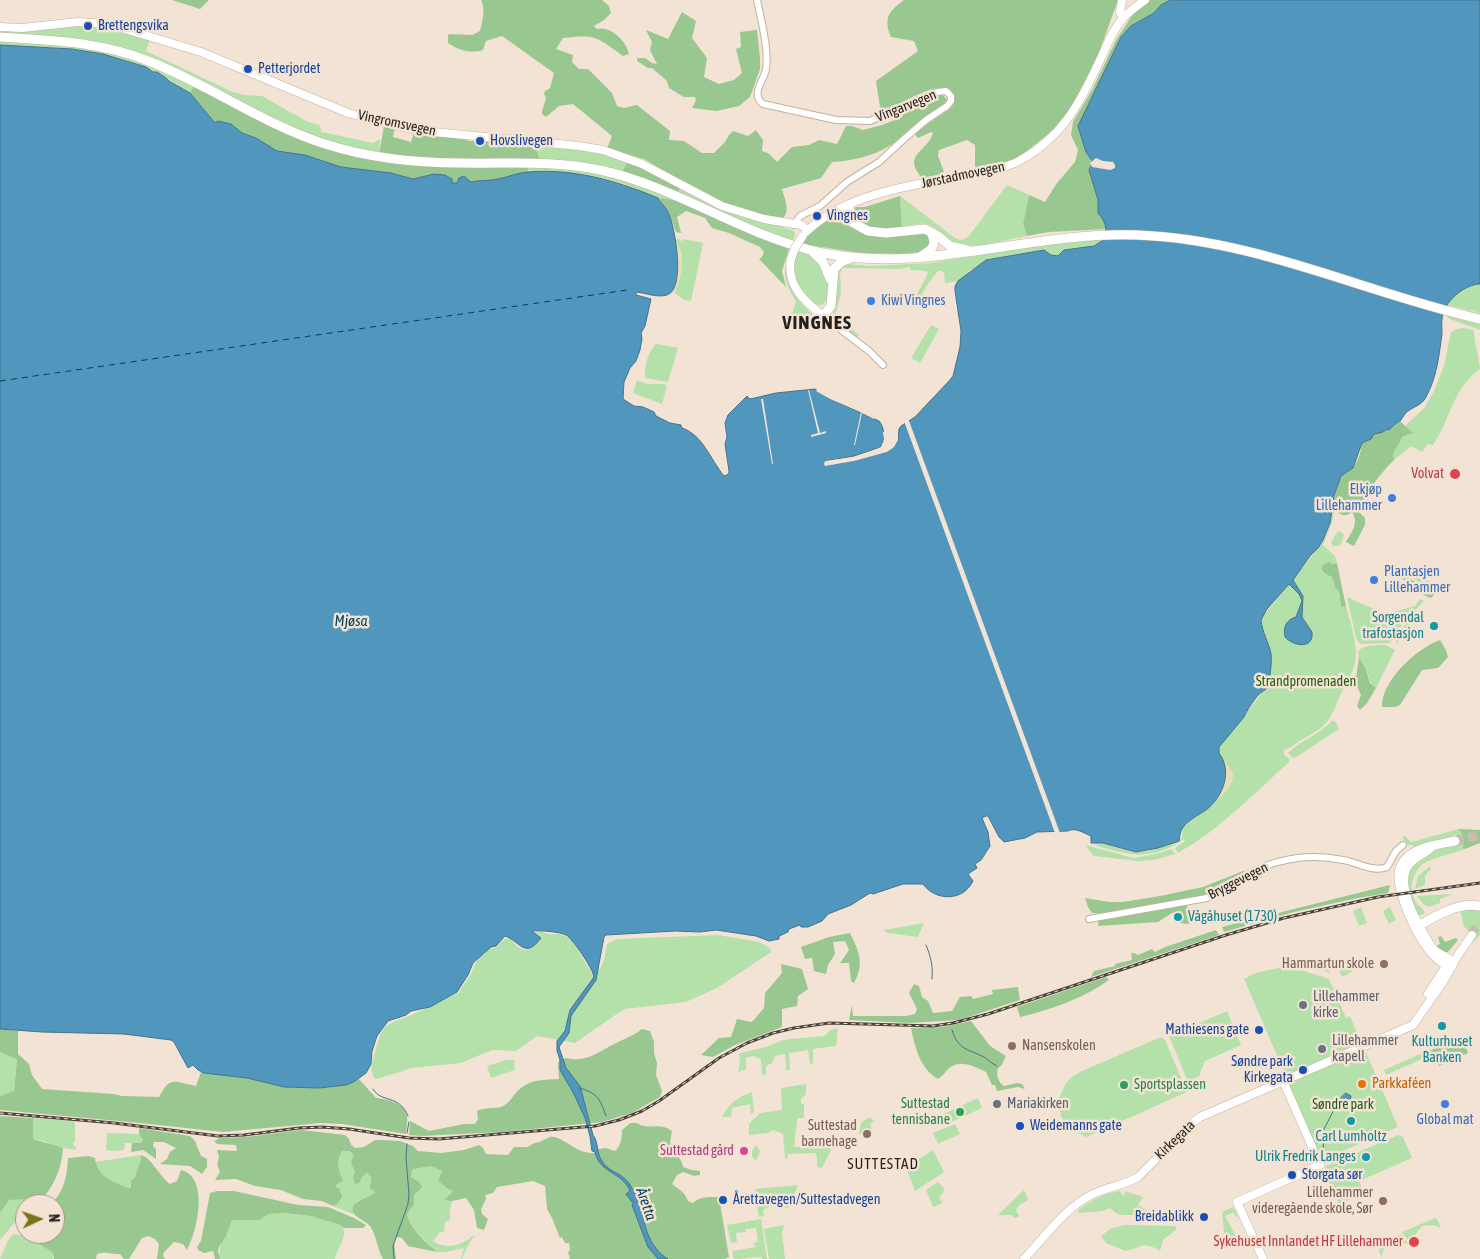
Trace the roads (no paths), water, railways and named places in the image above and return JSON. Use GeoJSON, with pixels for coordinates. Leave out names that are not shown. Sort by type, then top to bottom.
{"type":"FeatureCollection","features":[{"type":"Feature","properties":{"kind":"highway"},"geometry":{"type":"LineString","coordinates":[[0,37],[90,44],[137,57],[186,78],[286,130],[328,145],[370,156],[415,162],[550,164],[584,167],[616,174],[671,193],[772,238],[811,250],[852,258],[891,260],[918,258],[1096,235],[1135,234],[1163,236],[1229,247],[1274,258],[1450,312],[1480,319]]}},
{"type":"Feature","properties":{"kind":"highway"},"geometry":{"type":"LineString","coordinates":[[844,206],[854,223],[864,229],[878,233],[892,233],[920,228],[930,232],[950,246],[972,251]]}},
{"type":"Feature","properties":{"kind":"highway"},"geometry":{"type":"LineString","coordinates":[[918,258],[934,246],[934,238],[930,232]]}},
{"type":"Feature","properties":{"kind":"highway"},"geometry":{"type":"LineString","coordinates":[[811,250],[825,265],[832,284]]}},
{"type":"Feature","properties":{"kind":"highway"},"geometry":{"type":"LineString","coordinates":[[821,315],[829,310],[832,299],[833,272],[836,266],[852,258]]}},
{"type":"Feature","properties":{"kind":"highway"},"geometry":{"type":"LineString","coordinates":[[1449,964],[1428,949],[1417,923],[1404,903],[1399,873],[1408,855],[1419,850],[1455,841]]}},
{"type":"Feature","properties":{"kind":"highway"},"geometry":{"type":"LineString","coordinates":[[1417,923],[1461,906],[1480,906]]}},
{"type":"Feature","properties":{"kind":"main road"},"geometry":{"type":"LineString","coordinates":[[1122,0],[1120,12],[1123,18]]}},
{"type":"Feature","properties":{"kind":"main road","name":"Jørstadmovegen"},"geometry":{"type":"LineString","coordinates":[[805,234],[823,218],[844,206],[911,186],[1002,168],[1027,156],[1055,134],[1074,112],[1112,35],[1123,18],[1144,0]]}},
{"type":"Feature","properties":{"kind":"main road","name":"Vingromsvegen"},"geometry":{"type":"LineString","coordinates":[[0,27],[22,28],[90,22],[115,26],[201,52],[348,113],[371,120],[423,131],[603,150],[653,168],[722,206],[749,216],[801,226],[805,234]]}},
{"type":"Feature","properties":{"kind":"main road"},"geometry":{"type":"LineString","coordinates":[[805,234],[795,248],[791,259],[790,275],[795,288],[806,303],[821,315]]}},
{"type":"Feature","properties":{"kind":"main road"},"geometry":{"type":"LineString","coordinates":[[1471,934],[1449,964],[1464,942],[1471,934]]}},
{"type":"Feature","properties":{"kind":"main road","name":"Kirkegata"},"geometry":{"type":"LineString","coordinates":[[1024,1259],[1058,1222],[1081,1201],[1097,1192],[1126,1184],[1138,1177],[1196,1120],[1410,1027],[1417,1021],[1449,964]]}},
{"type":"Feature","properties":{"kind":"main road"},"geometry":{"type":"LineString","coordinates":[[1263,1259],[1237,1202],[1320,1165],[1283,1081]]}},
{"type":"Feature","properties":{"kind":"street","name":"Vingarvegen"},"geometry":{"type":"LineString","coordinates":[[757,0],[766,68],[757,92],[758,99],[763,104],[836,120],[861,122],[887,115],[937,92],[946,91],[951,96],[951,101],[947,106],[926,120],[879,162],[847,182],[820,206],[800,216],[794,225]]}},
{"type":"Feature","properties":{"kind":"street"},"geometry":{"type":"LineString","coordinates":[[821,315],[869,351],[883,364]]}},
{"type":"Feature","properties":{"kind":"street","name":"Bryggevegen"},"geometry":{"type":"LineString","coordinates":[[1089,919],[1207,898],[1219,893],[1258,869],[1280,861],[1326,857],[1346,860],[1377,870],[1383,869],[1387,867],[1397,848],[1403,845]]}},
{"type":"Feature","properties":{"kind":"water","name":"Mjøsa"},"geometry":{"type":"Polygon","coordinates":[[[1171,0],[1480,0],[1480,284],[1469,287],[1457,294],[1445,309],[1442,319],[1442,334],[1437,366],[1433,382],[1424,400],[1407,412],[1389,430],[1374,434],[1371,439],[1362,443],[1353,468],[1341,476],[1334,496],[1330,523],[1323,540],[1293,580],[1303,596],[1302,617],[1312,632],[1310,642],[1302,645],[1293,643],[1285,637],[1284,630],[1286,624],[1296,617],[1302,601],[1299,594],[1289,584],[1267,609],[1261,620],[1271,654],[1270,672],[1266,689],[1257,696],[1244,717],[1219,747],[1226,776],[1221,791],[1212,805],[1184,826],[1179,841],[1158,848],[1136,852],[1103,843],[1091,843],[1091,836],[1080,831],[1071,830],[1037,832],[1025,838],[1004,842],[999,837],[988,816],[986,816],[982,818],[988,832],[990,846],[981,860],[975,864],[977,868],[968,874],[973,881],[963,893],[956,896],[949,897],[934,894],[923,884],[903,884],[873,894],[870,893],[851,905],[828,914],[822,921],[808,927],[801,927],[800,925],[789,929],[788,932],[779,936],[779,939],[769,941],[756,936],[716,930],[606,935],[604,937],[596,980],[571,1016],[569,1033],[559,1047],[566,1068],[580,1086],[600,1158],[609,1169],[626,1179],[633,1190],[637,1189],[637,1201],[640,1202],[651,1241],[661,1254],[668,1259],[658,1259],[648,1247],[632,1205],[634,1202],[626,1194],[630,1191],[627,1185],[606,1169],[595,1152],[592,1151],[585,1118],[560,1070],[557,1041],[565,1031],[570,1010],[594,977],[578,948],[566,935],[532,931],[541,938],[531,948],[523,947],[505,936],[496,946],[491,947],[473,963],[457,992],[430,1007],[411,1011],[406,1015],[388,1021],[377,1036],[372,1051],[371,1064],[366,1073],[346,1085],[319,1088],[284,1087],[247,1078],[204,1073],[193,1065],[188,1068],[174,1042],[171,1040],[124,1034],[0,1029],[0,45],[72,49],[103,54],[146,67],[190,93],[215,123],[218,121],[231,124],[242,133],[256,138],[277,151],[305,155],[341,167],[391,173],[413,179],[434,174],[445,175],[452,179],[452,183],[457,183],[459,178],[464,176],[471,182],[495,180],[528,172],[561,172],[611,181],[658,198],[668,212],[674,232],[678,270],[676,282],[673,290],[663,296],[636,292],[636,295],[651,299],[645,326],[641,333],[640,350],[624,382],[623,399],[634,406],[643,407],[654,412],[656,416],[670,423],[681,425],[682,428],[689,431],[706,448],[724,476],[729,474],[725,444],[727,437],[725,423],[728,415],[747,396],[750,399],[776,393],[815,389],[830,399],[879,421],[884,437],[881,447],[854,456],[825,461],[837,464],[887,452],[898,440],[901,426],[915,417],[953,376],[960,347],[961,331],[955,291],[958,281],[986,260],[1044,250],[1051,255],[1058,256],[1064,250],[1094,246],[1105,239],[1105,225],[1098,213],[1098,200],[1089,170],[1093,162],[1086,152],[1078,126],[1121,37],[1131,26],[1154,13],[1161,5],[1171,0]]]}},
{"type":"Feature","properties":{"kind":"water"},"geometry":{"type":"Polygon","coordinates":[[[1346,1093],[1351,1096],[1350,1101],[1342,1108],[1337,1107],[1336,1103],[1346,1093]]]}},
{"type":"Feature","properties":{"kind":"waterway"},"geometry":{"type":"LineString","coordinates":[[926,945],[931,962],[932,979]]}},
{"type":"Feature","properties":{"kind":"waterway"},"geometry":{"type":"LineString","coordinates":[[952,1030],[957,1042],[997,1066]]}},
{"type":"Feature","properties":{"kind":"waterway","name":"Åretta"},"geometry":{"type":"LineString","coordinates":[[579,1088],[590,1092],[597,1098],[606,1116]]}},
{"type":"Feature","properties":{"kind":"waterway"},"geometry":{"type":"LineString","coordinates":[[373,1089],[377,1094],[400,1104],[408,1116]]}},
{"type":"Feature","properties":{"kind":"waterway"},"geometry":{"type":"LineString","coordinates":[[1323,1155],[1324,1129],[1336,1106]]}},
{"type":"Feature","properties":{"kind":"waterway"},"geometry":{"type":"LineString","coordinates":[[407,1133],[409,1122]]}},
{"type":"Feature","properties":{"kind":"waterway"},"geometry":{"type":"LineString","coordinates":[[394,1259],[393,1246],[408,1204],[407,1144]]}},
{"type":"Feature","properties":{"kind":"tunnel"},"geometry":{"type":"LineString","coordinates":[[1455,841],[1480,835]]}},
{"type":"Feature","properties":{"kind":"tunnel"},"geometry":{"type":"LineString","coordinates":[[1471,933],[1480,924]]}},
{"type":"Feature","properties":{"kind":"railway"},"geometry":{"type":"LineString","coordinates":[[0,1113],[114,1123],[218,1136],[322,1127],[409,1138],[439,1139],[595,1126],[619,1120],[642,1111],[719,1058],[747,1043],[773,1033],[829,1023],[933,1026],[953,1023],[988,1014],[1226,935],[1284,918],[1378,897],[1480,883]]}},
{"type":"Feature","properties":{"kind":"place","name":"Brettengsvika"},"geometry":{"type":"Point","coordinates":[88,26]}},
{"type":"Feature","properties":{"kind":"place","name":"Petterjordet"},"geometry":{"type":"Point","coordinates":[248,69]}},
{"type":"Feature","properties":{"kind":"place","name":"Hovslivegen"},"geometry":{"type":"Point","coordinates":[480,141]}},
{"type":"Feature","properties":{"kind":"place","name":"Vingnes"},"geometry":{"type":"Point","coordinates":[817,216]}},
{"type":"Feature","properties":{"kind":"place","name":"Kiwi Vingnes"},"geometry":{"type":"Point","coordinates":[871,301]}},
{"type":"Feature","properties":{"kind":"place","name":"Volvat"},"geometry":{"type":"Point","coordinates":[1455,474]}},
{"type":"Feature","properties":{"kind":"place","name":"Elkjøp Lillehammer"},"geometry":{"type":"Point","coordinates":[1392,498]}},
{"type":"Feature","properties":{"kind":"place","name":"Plantasjen Lillehammer"},"geometry":{"type":"Point","coordinates":[1374,580]}},
{"type":"Feature","properties":{"kind":"place","name":"Sorgendal trafostasjon"},"geometry":{"type":"Point","coordinates":[1434,626]}},
{"type":"Feature","properties":{"kind":"place","name":"Vågåhuset (1730)"},"geometry":{"type":"Point","coordinates":[1178,917]}},
{"type":"Feature","properties":{"kind":"place","name":"Hammartun skole"},"geometry":{"type":"Point","coordinates":[1384,964]}},
{"type":"Feature","properties":{"kind":"place","name":"Lillehammer kirke"},"geometry":{"type":"Point","coordinates":[1303,1005]}},
{"type":"Feature","properties":{"kind":"place","name":"Kulturhuset Banken"},"geometry":{"type":"Point","coordinates":[1442,1026]}},
{"type":"Feature","properties":{"kind":"place","name":"Mathiesens gate"},"geometry":{"type":"Point","coordinates":[1259,1030]}},
{"type":"Feature","properties":{"kind":"place","name":"Nansenskolen"},"geometry":{"type":"Point","coordinates":[1012,1046]}},
{"type":"Feature","properties":{"kind":"place","name":"Lillehammer kapell"},"geometry":{"type":"Point","coordinates":[1322,1049]}},
{"type":"Feature","properties":{"kind":"place","name":"Søndre park Kirkegata"},"geometry":{"type":"Point","coordinates":[1303,1070]}},
{"type":"Feature","properties":{"kind":"place","name":"Parkkaféen"},"geometry":{"type":"Point","coordinates":[1362,1084]}},
{"type":"Feature","properties":{"kind":"place","name":"Sportsplassen"},"geometry":{"type":"Point","coordinates":[1124,1085]}},
{"type":"Feature","properties":{"kind":"place","name":"Mariakirken"},"geometry":{"type":"Point","coordinates":[997,1104]}},
{"type":"Feature","properties":{"kind":"place","name":"Global mat"},"geometry":{"type":"Point","coordinates":[1445,1104]}},
{"type":"Feature","properties":{"kind":"place","name":"Suttestad tennisbane"},"geometry":{"type":"Point","coordinates":[960,1112]}},
{"type":"Feature","properties":{"kind":"place","name":"Carl Lumholtz"},"geometry":{"type":"Point","coordinates":[1351,1121]}},
{"type":"Feature","properties":{"kind":"place","name":"Weidemanns gate"},"geometry":{"type":"Point","coordinates":[1020,1126]}},
{"type":"Feature","properties":{"kind":"place","name":"Suttestad barnehage"},"geometry":{"type":"Point","coordinates":[867,1134]}},
{"type":"Feature","properties":{"kind":"place","name":"Suttestad gård"},"geometry":{"type":"Point","coordinates":[744,1151]}},
{"type":"Feature","properties":{"kind":"place","name":"Ulrik Fredrik Langes"},"geometry":{"type":"Point","coordinates":[1366,1157]}},
{"type":"Feature","properties":{"kind":"place","name":"Storgata sør"},"geometry":{"type":"Point","coordinates":[1292,1175]}},
{"type":"Feature","properties":{"kind":"place","name":"Årettavegen/Suttestadvegen"},"geometry":{"type":"Point","coordinates":[723,1200]}},
{"type":"Feature","properties":{"kind":"place","name":"Lillehammer videregående skole, Sør"},"geometry":{"type":"Point","coordinates":[1383,1201]}},
{"type":"Feature","properties":{"kind":"place","name":"Breidablikk"},"geometry":{"type":"Point","coordinates":[1204,1217]}},
{"type":"Feature","properties":{"kind":"place","name":"Sykehuset Innlandet HF Lillehammer"},"geometry":{"type":"Point","coordinates":[1414,1242]}},
{"type":"Feature","properties":{"kind":"district","name":"VINGNES"},"geometry":{"type":"Point","coordinates":[817,323]}},
{"type":"Feature","properties":{"kind":"district","name":"SUTTESTAD"},"geometry":{"type":"Point","coordinates":[883,1164]}},
{"type":"Feature","properties":{"kind":"park label","name":"Strandpromenaden"},"geometry":{"type":"Point","coordinates":[1306,682]}},
{"type":"Feature","properties":{"kind":"park label","name":"Søndre park"},"geometry":{"type":"Point","coordinates":[1343,1105]}}]}
